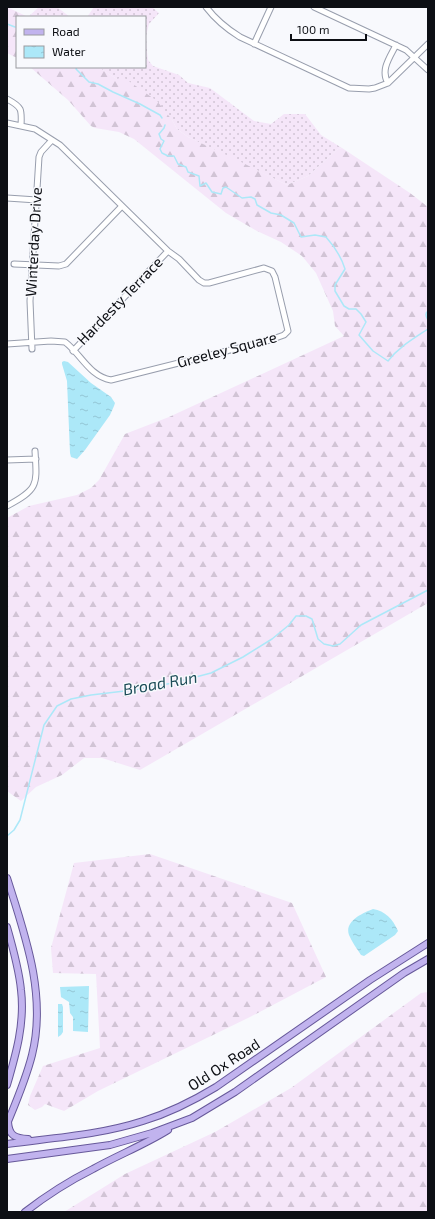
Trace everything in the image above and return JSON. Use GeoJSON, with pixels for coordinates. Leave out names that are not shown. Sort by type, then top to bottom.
{"type":"FeatureCollection","features":[{"type":"Feature","properties":{"kind":"main road"},"geometry":{"type":"LineString","coordinates":[[7,878],[32,962],[35,984],[36,1022],[32,1055],[8,1123],[10,1132],[15,1136],[19,1138],[40,1140]]}},
{"type":"Feature","properties":{"kind":"main road"},"geometry":{"type":"LineString","coordinates":[[7,927],[16,962],[21,991],[20,1036],[7,1085]]}},
{"type":"Feature","properties":{"kind":"main road","name":"Old Ox Road"},"geometry":{"type":"LineString","coordinates":[[7,1144],[90,1133],[122,1127],[158,1116],[192,1101],[216,1087],[392,965],[428,943]]}},
{"type":"Feature","properties":{"kind":"main road","name":"Old Ox Road"},"geometry":{"type":"LineString","coordinates":[[7,1159],[110,1145],[152,1133],[198,1115],[235,1092],[404,973],[428,959]]}},
{"type":"Feature","properties":{"kind":"main road"},"geometry":{"type":"LineString","coordinates":[[25,1212],[58,1188],[94,1168],[152,1140],[178,1124]]}},
{"type":"Feature","properties":{"kind":"street"},"geometry":{"type":"LineString","coordinates":[[206,7],[216,19],[230,31],[254,44],[349,88],[369,89],[388,82],[428,44]]}},
{"type":"Feature","properties":{"kind":"street"},"geometry":{"type":"LineString","coordinates":[[254,44],[271,7]]}},
{"type":"Feature","properties":{"kind":"street"},"geometry":{"type":"LineString","coordinates":[[314,7],[406,50],[428,70]]}},
{"type":"Feature","properties":{"kind":"street"},"geometry":{"type":"LineString","coordinates":[[388,82],[385,75],[385,68],[396,45]]}},
{"type":"Feature","properties":{"kind":"street"},"geometry":{"type":"LineString","coordinates":[[7,99],[17,104],[20,108],[22,112],[21,126]]}},
{"type":"Feature","properties":{"kind":"street","name":"Greeley Square"},"geometry":{"type":"LineString","coordinates":[[7,123],[34,129],[60,145],[168,251],[204,283],[209,283],[264,268],[272,270],[275,276],[288,328],[287,333],[270,340],[111,380],[106,379],[91,370],[68,345],[60,341],[7,344]]}},
{"type":"Feature","properties":{"kind":"street","name":"Winterday Drive"},"geometry":{"type":"LineString","coordinates":[[32,349],[30,300],[39,157],[41,152],[52,140]]}},
{"type":"Feature","properties":{"kind":"street"},"geometry":{"type":"LineString","coordinates":[[7,198],[36,200]]}},
{"type":"Feature","properties":{"kind":"street"},"geometry":{"type":"LineString","coordinates":[[14,264],[59,266],[66,264],[122,206]]}},
{"type":"Feature","properties":{"kind":"street","name":"Hardesty Terrace"},"geometry":{"type":"LineString","coordinates":[[73,351],[168,251]]}},
{"type":"Feature","properties":{"kind":"street"},"geometry":{"type":"LineString","coordinates":[[7,506],[28,493],[34,487],[37,477],[35,451]]}},
{"type":"Feature","properties":{"kind":"street"},"geometry":{"type":"LineString","coordinates":[[7,460],[36,459]]}},
{"type":"Feature","properties":{"kind":"green space"},"geometry":{"type":"Polygon","coordinates":[[[7,7],[26,16],[16,16],[16,58],[7,53],[7,7]]]}},
{"type":"Feature","properties":{"kind":"green space"},"geometry":{"type":"Polygon","coordinates":[[[39,7],[57,7],[69,16],[29,16],[39,7]]]}},
{"type":"Feature","properties":{"kind":"green space"},"geometry":{"type":"Polygon","coordinates":[[[94,7],[152,7],[159,13],[149,24],[146,36],[146,16],[88,16],[94,7]]]}},
{"type":"Feature","properties":{"kind":"green space"},"geometry":{"type":"Polygon","coordinates":[[[146,36],[148,60],[153,66],[179,75],[188,83],[210,88],[254,121],[271,124],[284,114],[305,114],[321,135],[342,148],[338,149],[308,176],[287,185],[188,137],[177,129],[172,120],[117,79],[100,68],[146,68],[146,36]]]}},
{"type":"Feature","properties":{"kind":"green space"},"geometry":{"type":"Polygon","coordinates":[[[31,68],[100,68],[117,79],[123,77],[157,101],[177,129],[188,137],[287,185],[308,176],[338,149],[342,148],[410,193],[428,207],[428,603],[140,770],[102,758],[84,758],[62,775],[36,787],[21,801],[7,791],[7,518],[29,506],[77,495],[91,488],[99,480],[125,434],[169,417],[344,336],[335,326],[333,311],[316,273],[302,256],[281,242],[257,231],[226,213],[134,139],[119,132],[91,126],[68,100],[31,68]]]}},
{"type":"Feature","properties":{"kind":"green space"},"geometry":{"type":"Polygon","coordinates":[[[150,854],[292,903],[326,977],[250,1017],[98,1091],[64,1111],[45,1104],[35,1110],[28,1105],[30,1096],[43,1066],[100,1048],[96,974],[53,973],[51,948],[74,863],[150,854]]]}},
{"type":"Feature","properties":{"kind":"green space"},"geometry":{"type":"Polygon","coordinates":[[[428,992],[428,1212],[64,1212],[125,1174],[215,1132],[291,1088],[421,993],[428,992]]]}},
{"type":"Feature","properties":{"kind":"water"},"geometry":{"type":"Polygon","coordinates":[[[64,361],[68,362],[91,383],[111,397],[115,403],[110,415],[77,459],[71,457],[70,453],[67,381],[62,364],[64,361]]]}},
{"type":"Feature","properties":{"kind":"water"},"geometry":{"type":"Polygon","coordinates":[[[373,909],[388,916],[398,931],[395,935],[364,956],[361,955],[353,943],[348,930],[355,918],[373,909]]]}},
{"type":"Feature","properties":{"kind":"water"},"geometry":{"type":"Polygon","coordinates":[[[89,986],[88,1032],[73,1031],[73,1017],[70,1013],[69,1002],[61,997],[60,987],[89,986]]]}},
{"type":"Feature","properties":{"kind":"water"},"geometry":{"type":"Polygon","coordinates":[[[58,1004],[62,1004],[63,1007],[63,1032],[58,1037],[58,1004]]]}},
{"type":"Feature","properties":{"kind":"waterway"},"geometry":{"type":"LineString","coordinates":[[7,24],[15,27]]}},
{"type":"Feature","properties":{"kind":"waterway"},"geometry":{"type":"LineString","coordinates":[[76,68],[89,82],[98,84],[140,104],[160,115],[162,118]]}},
{"type":"Feature","properties":{"kind":"waterway"},"geometry":{"type":"LineString","coordinates":[[165,125],[159,134],[161,139],[164,141],[160,149],[162,153],[168,156],[174,156],[178,164],[186,167],[188,172],[199,176],[200,186],[206,183],[212,192],[221,194],[223,188],[226,187],[242,198],[251,197],[255,199],[257,205],[271,213],[281,215],[294,223],[301,237],[315,235],[326,237],[342,260],[345,269],[335,285],[335,291],[344,306],[349,309],[356,309],[361,314],[366,322],[359,335],[373,351],[388,361],[402,347],[428,329]]}},
{"type":"Feature","properties":{"kind":"waterway"},"geometry":{"type":"LineString","coordinates":[[428,311],[426,313],[428,320]]}},
{"type":"Feature","properties":{"kind":"waterway","name":"Broad Run"},"geometry":{"type":"LineString","coordinates":[[7,836],[14,830],[20,820],[44,725],[57,706],[71,699],[173,683],[211,673],[243,657],[272,639],[289,625],[296,616],[306,616],[312,619],[318,639],[324,644],[333,646],[340,644],[361,625],[428,590]]}}]}
